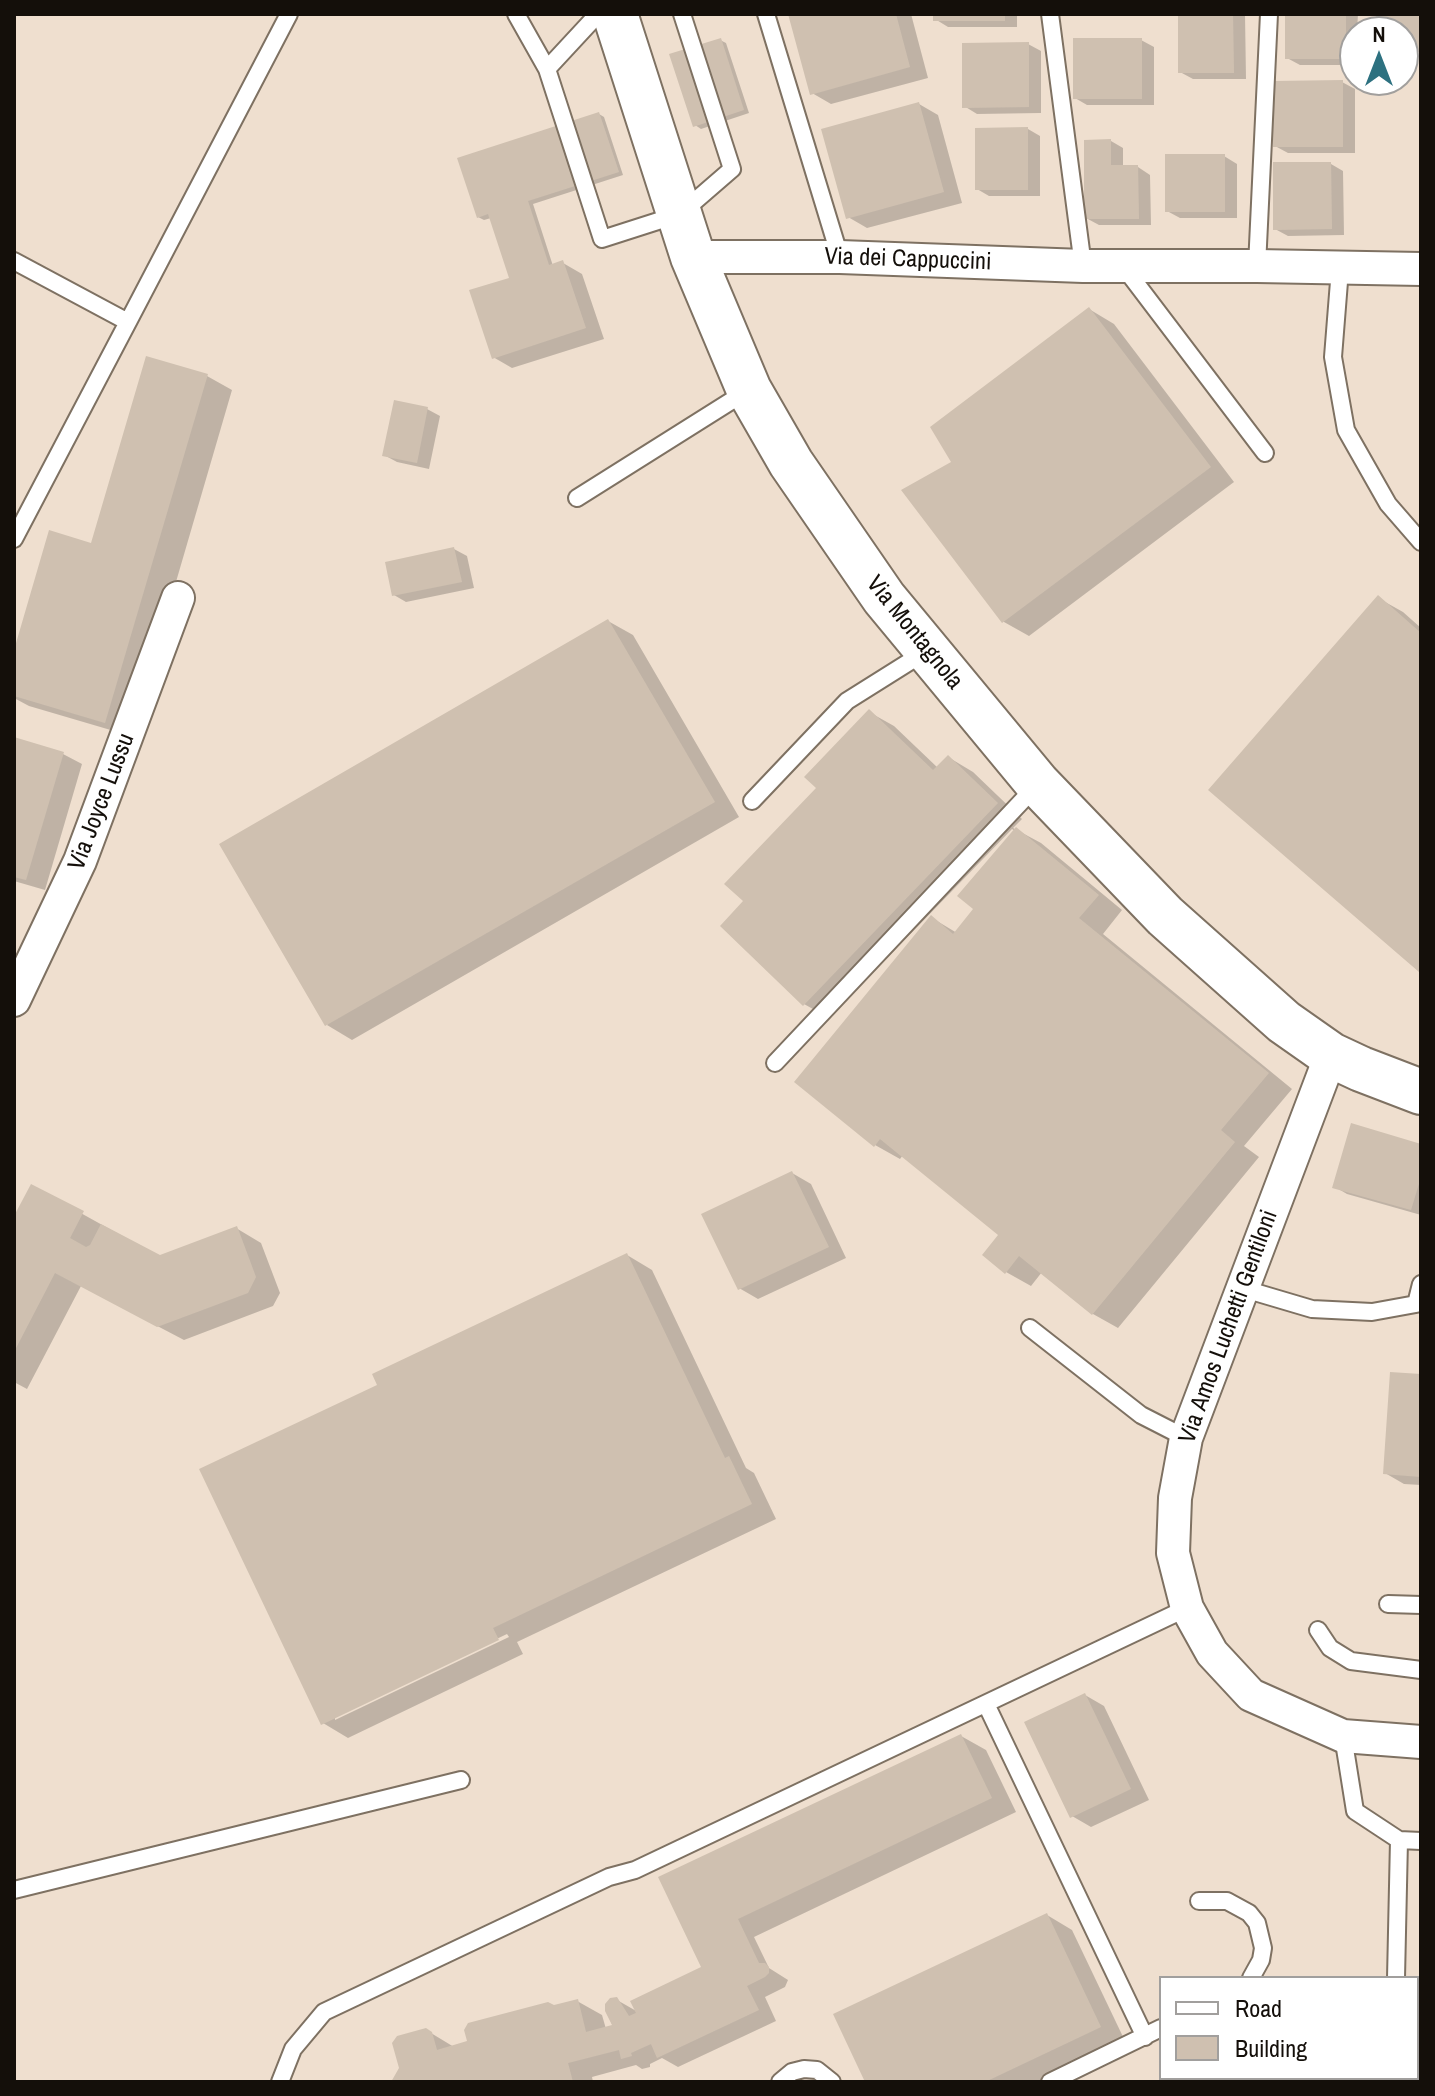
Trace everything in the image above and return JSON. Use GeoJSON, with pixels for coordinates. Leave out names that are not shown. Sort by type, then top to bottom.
{"type":"FeatureCollection","features":[{"type":"Feature","properties":{"kind":"main road","name":"Via Montagnola"},"geometry":{"type":"LineString","coordinates":[[615,14],[693,257],[749,390],[791,463],[884,598],[1038,784],[1165,916],[1284,1022],[1331,1055],[1421,1092]]}},
{"type":"Feature","properties":{"kind":"street","name":"Via dei Cappuccini"},"geometry":{"type":"LineString","coordinates":[[693,257],[840,257],[1083,266],[1421,269]]}},
{"type":"Feature","properties":{"kind":"street","name":"Via Joyce Lussu"},"geometry":{"type":"LineString","coordinates":[[14,1000],[80,861],[178,598]]}},
{"type":"Feature","properties":{"kind":"street","name":"Via Amos Luchetti Gentiloni"},"geometry":{"type":"LineString","coordinates":[[1331,1055],[1186,1438],[1175,1498],[1173,1553],[1187,1608],[1212,1653],[1251,1695],[1343,1736],[1421,1742]]}},
{"type":"Feature","properties":{"kind":"lane"},"geometry":{"type":"LineString","coordinates":[[14,539],[289,14]]}},
{"type":"Feature","properties":{"kind":"lane"},"geometry":{"type":"LineString","coordinates":[[516,14],[547,69],[602,239],[680,214],[732,169],[682,14]]}},
{"type":"Feature","properties":{"kind":"lane"},"geometry":{"type":"LineString","coordinates":[[547,69],[598,14]]}},
{"type":"Feature","properties":{"kind":"lane"},"geometry":{"type":"LineString","coordinates":[[766,14],[840,257]]}},
{"type":"Feature","properties":{"kind":"lane"},"geometry":{"type":"LineString","coordinates":[[1050,14],[1083,266]]}},
{"type":"Feature","properties":{"kind":"lane"},"geometry":{"type":"LineString","coordinates":[[1257,266],[1269,14]]}},
{"type":"Feature","properties":{"kind":"lane"},"geometry":{"type":"LineString","coordinates":[[14,261],[128,322]]}},
{"type":"Feature","properties":{"kind":"lane"},"geometry":{"type":"LineString","coordinates":[[1123,266],[1265,453]]}},
{"type":"Feature","properties":{"kind":"lane"},"geometry":{"type":"LineString","coordinates":[[1340,269],[1333,357],[1346,430],[1388,504],[1421,542]]}},
{"type":"Feature","properties":{"kind":"lane"},"geometry":{"type":"LineString","coordinates":[[577,498],[749,390]]}},
{"type":"Feature","properties":{"kind":"lane"},"geometry":{"type":"LineString","coordinates":[[752,801],[847,701],[927,651]]}},
{"type":"Feature","properties":{"kind":"lane"},"geometry":{"type":"LineString","coordinates":[[775,1063],[1038,784]]}},
{"type":"Feature","properties":{"kind":"lane"},"geometry":{"type":"LineString","coordinates":[[1241,1288],[1312,1309],[1372,1312],[1416,1304],[1421,1284]]}},
{"type":"Feature","properties":{"kind":"lane"},"geometry":{"type":"LineString","coordinates":[[1030,1328],[1141,1415],[1186,1438]]}},
{"type":"Feature","properties":{"kind":"lane"},"geometry":{"type":"LineString","coordinates":[[1388,1604],[1421,1605]]}},
{"type":"Feature","properties":{"kind":"lane"},"geometry":{"type":"LineString","coordinates":[[280,2082],[293,2049],[324,2012],[609,1877],[650,1863],[1187,1608]]}},
{"type":"Feature","properties":{"kind":"lane"},"geometry":{"type":"LineString","coordinates":[[1318,1630],[1330,1648],[1351,1661],[1421,1670]]}},
{"type":"Feature","properties":{"kind":"lane"},"geometry":{"type":"LineString","coordinates":[[986,1704],[1145,2037]]}},
{"type":"Feature","properties":{"kind":"lane"},"geometry":{"type":"LineString","coordinates":[[1343,1736],[1355,1811],[1399,1840],[1421,1841]]}},
{"type":"Feature","properties":{"kind":"lane"},"geometry":{"type":"LineString","coordinates":[[14,1890],[461,1780]]}},
{"type":"Feature","properties":{"kind":"lane"},"geometry":{"type":"LineString","coordinates":[[1396,1976],[1399,1840]]}},
{"type":"Feature","properties":{"kind":"lane"},"geometry":{"type":"LineString","coordinates":[[1199,1901],[1227,1901],[1239,1905],[1257,1923],[1263,1948],[1261,1960],[1252,1976]]}},
{"type":"Feature","properties":{"kind":"lane"},"geometry":{"type":"LineString","coordinates":[[1050,2082],[1159,2029]]}},
{"type":"Feature","properties":{"kind":"lane"},"geometry":{"type":"LineString","coordinates":[[780,2082],[792,2072],[804,2069],[817,2070],[832,2082]]}},
{"type":"Feature","properties":{"kind":"building"},"geometry":{"type":"Polygon","coordinates":[[[788,14],[896,14],[910,67],[810,95],[788,14]]]}},
{"type":"Feature","properties":{"kind":"building"},"geometry":{"type":"Polygon","coordinates":[[[933,14],[1005,14],[1005,21],[933,21],[933,14]]]}},
{"type":"Feature","properties":{"kind":"building"},"geometry":{"type":"Polygon","coordinates":[[[1178,14],[1233,14],[1234,73],[1178,73],[1178,14]]]}},
{"type":"Feature","properties":{"kind":"building"},"geometry":{"type":"Polygon","coordinates":[[[1285,14],[1346,14],[1339,16],[1339,59],[1285,59],[1285,14]]]}},
{"type":"Feature","properties":{"kind":"building"},"geometry":{"type":"Polygon","coordinates":[[[1421,14],[1421,53],[1419,16],[1376,16],[1421,14]]]}},
{"type":"Feature","properties":{"kind":"building"},"geometry":{"type":"Polygon","coordinates":[[[721,38],[744,110],[693,127],[669,54],[721,38]]]}},
{"type":"Feature","properties":{"kind":"building"},"geometry":{"type":"Polygon","coordinates":[[[1073,38],[1142,38],[1142,99],[1073,99],[1073,38]]]}},
{"type":"Feature","properties":{"kind":"building"},"geometry":{"type":"Polygon","coordinates":[[[1029,42],[1029,107],[962,108],[962,43],[1029,42]]]}},
{"type":"Feature","properties":{"kind":"building"},"geometry":{"type":"Polygon","coordinates":[[[1339,80],[1339,96],[1343,96],[1343,147],[1273,147],[1273,81],[1339,80]]]}},
{"type":"Feature","properties":{"kind":"building"},"geometry":{"type":"Polygon","coordinates":[[[919,102],[944,192],[846,219],[821,129],[919,102]]]}},
{"type":"Feature","properties":{"kind":"building"},"geometry":{"type":"Polygon","coordinates":[[[599,112],[619,172],[528,201],[549,265],[563,260],[586,328],[492,359],[469,290],[509,278],[488,214],[477,218],[457,158],[599,112]]]}},
{"type":"Feature","properties":{"kind":"building"},"geometry":{"type":"Polygon","coordinates":[[[1028,127],[1028,190],[975,190],[975,128],[1028,127]]]}},
{"type":"Feature","properties":{"kind":"building"},"geometry":{"type":"Polygon","coordinates":[[[1111,139],[1111,165],[1138,165],[1139,219],[1084,219],[1084,140],[1111,139]]]}},
{"type":"Feature","properties":{"kind":"building"},"geometry":{"type":"Polygon","coordinates":[[[1165,154],[1225,154],[1225,212],[1165,212],[1165,154]]]}},
{"type":"Feature","properties":{"kind":"building"},"geometry":{"type":"Polygon","coordinates":[[[1273,162],[1331,162],[1332,229],[1273,230],[1273,162]]]}},
{"type":"Feature","properties":{"kind":"building"},"geometry":{"type":"Polygon","coordinates":[[[1089,307],[1211,467],[1002,623],[901,490],[951,462],[930,427],[1089,307]]]}},
{"type":"Feature","properties":{"kind":"building"},"geometry":{"type":"Polygon","coordinates":[[[146,356],[208,374],[105,723],[14,696],[14,650],[49,530],[91,543],[146,356]]]}},
{"type":"Feature","properties":{"kind":"building"},"geometry":{"type":"Polygon","coordinates":[[[394,400],[428,407],[417,463],[382,456],[394,400]]]}},
{"type":"Feature","properties":{"kind":"building"},"geometry":{"type":"Polygon","coordinates":[[[454,547],[462,582],[392,596],[385,562],[454,547]]]}},
{"type":"Feature","properties":{"kind":"building"},"geometry":{"type":"Polygon","coordinates":[[[1378,595],[1421,633],[1419,972],[1208,790],[1378,595]]]}},
{"type":"Feature","properties":{"kind":"building"},"geometry":{"type":"Polygon","coordinates":[[[608,619],[715,802],[325,1026],[219,844],[608,619]]]}},
{"type":"Feature","properties":{"kind":"building"},"geometry":{"type":"Polygon","coordinates":[[[869,709],[933,770],[948,755],[998,803],[803,1006],[720,926],[743,901],[724,884],[816,788],[804,777],[869,709]]]}},
{"type":"Feature","properties":{"kind":"building"},"geometry":{"type":"Polygon","coordinates":[[[14,737],[64,752],[26,880],[14,877],[14,737]]]}},
{"type":"Feature","properties":{"kind":"building"},"geometry":{"type":"Polygon","coordinates":[[[1016,827],[1099,895],[1079,918],[1269,1073],[1221,1130],[1235,1142],[1092,1315],[1019,1256],[1005,1274],[982,1255],[998,1235],[880,1139],[874,1147],[794,1082],[931,915],[953,934],[973,909],[957,896],[1016,827]]]}},
{"type":"Feature","properties":{"kind":"building"},"geometry":{"type":"Polygon","coordinates":[[[1351,1123],[1421,1144],[1421,1177],[1411,1210],[1332,1188],[1351,1123]]]}},
{"type":"Feature","properties":{"kind":"building"},"geometry":{"type":"Polygon","coordinates":[[[792,1171],[829,1247],[738,1290],[701,1214],[792,1171]]]}},
{"type":"Feature","properties":{"kind":"building"},"geometry":{"type":"Polygon","coordinates":[[[31,1184],[84,1211],[70,1238],[86,1247],[101,1224],[160,1255],[237,1226],[256,1277],[248,1293],[157,1327],[55,1273],[14,1352],[14,1216],[31,1184]]]}},
{"type":"Feature","properties":{"kind":"building"},"geometry":{"type":"Polygon","coordinates":[[[627,1253],[725,1458],[729,1456],[752,1504],[493,1628],[499,1640],[321,1725],[199,1469],[377,1385],[372,1374],[627,1253]]]}},
{"type":"Feature","properties":{"kind":"building"},"geometry":{"type":"Polygon","coordinates":[[[1390,1372],[1421,1374],[1421,1477],[1383,1474],[1390,1372]]]}},
{"type":"Feature","properties":{"kind":"building"},"geometry":{"type":"Polygon","coordinates":[[[1085,1693],[1131,1789],[1070,1818],[1024,1722],[1085,1693]]]}},
{"type":"Feature","properties":{"kind":"building"},"geometry":{"type":"Polygon","coordinates":[[[961,1734],[992,1798],[738,1919],[759,1963],[769,1967],[765,1977],[747,1986],[759,2010],[657,2058],[651,2044],[621,2059],[619,2050],[568,2063],[573,2082],[391,2082],[399,2068],[392,2043],[397,2036],[426,2028],[432,2032],[437,2050],[467,2041],[464,2030],[468,2023],[548,2002],[554,2005],[578,1999],[586,2032],[612,2025],[605,2011],[605,2004],[610,1998],[617,1997],[629,2016],[636,2013],[630,2001],[701,1967],[658,1877],[961,1734]]]}},
{"type":"Feature","properties":{"kind":"building"},"geometry":{"type":"Polygon","coordinates":[[[1047,1913],[1101,2027],[985,2082],[865,2082],[833,2014],[1047,1913]]]}}]}
